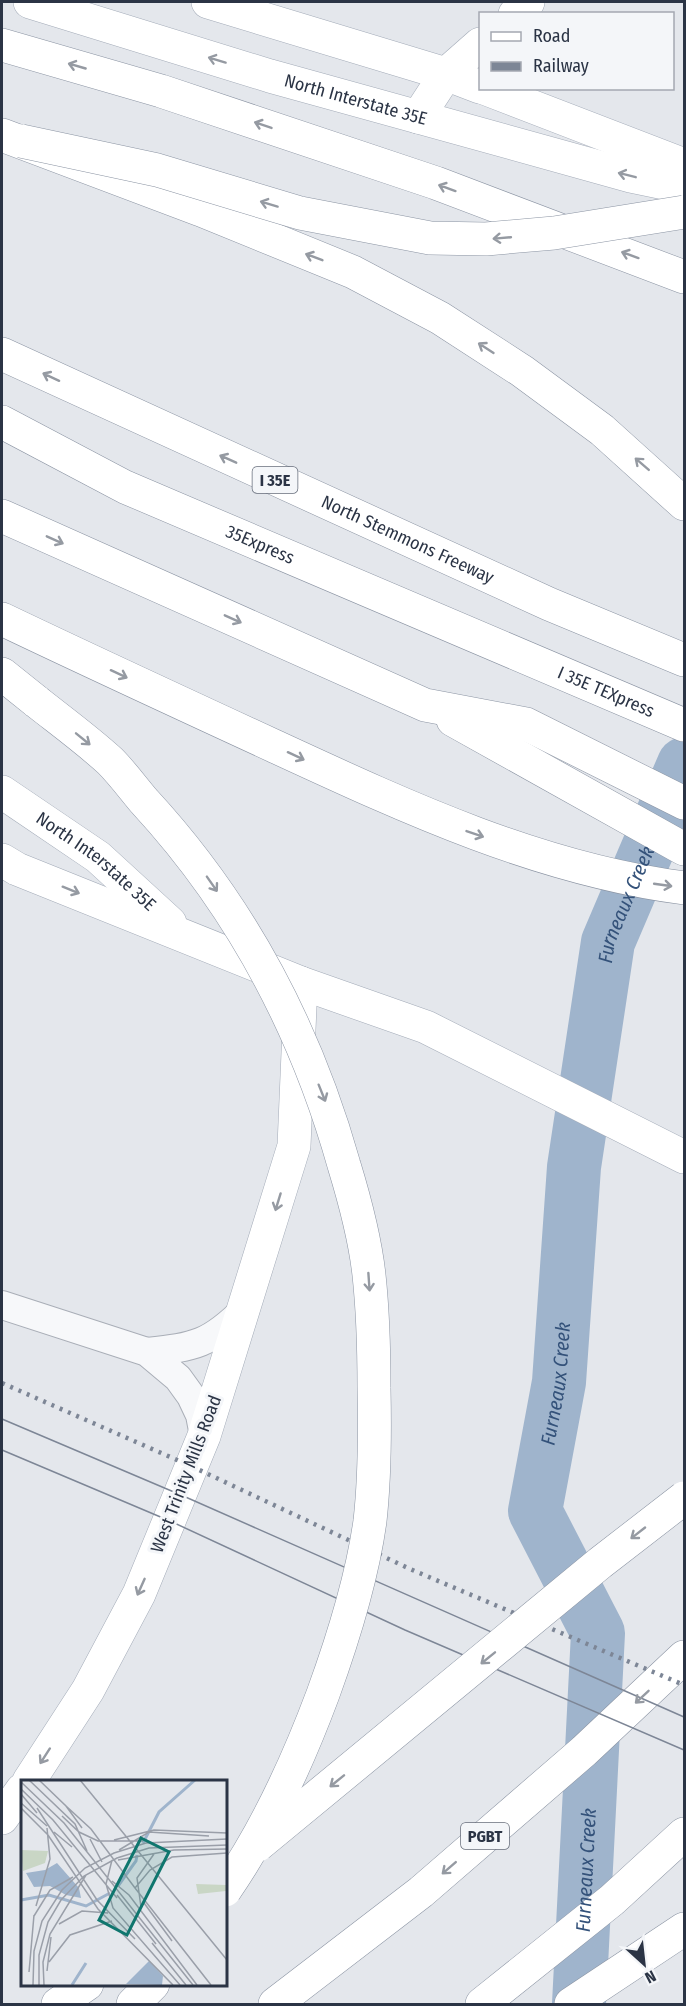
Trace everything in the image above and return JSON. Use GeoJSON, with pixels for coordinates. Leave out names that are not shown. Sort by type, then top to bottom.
{"type":"FeatureCollection","features":[{"type":"Feature","properties":{"kind":"main road","name":"North Interstate 35E"},"geometry":{"type":"LineString","coordinates":[[30,2],[270,76],[631,176],[684,187]]}},
{"type":"Feature","properties":{"kind":"main road"},"geometry":{"type":"LineString","coordinates":[[208,2],[446,74],[479,87]]}},
{"type":"Feature","properties":{"kind":"main road"},"geometry":{"type":"LineString","coordinates":[[2,45],[161,91],[436,183],[684,277]]}},
{"type":"Feature","properties":{"kind":"main road"},"geometry":{"type":"LineString","coordinates":[[418,117],[446,74],[479,45]]}},
{"type":"Feature","properties":{"kind":"main road"},"geometry":{"type":"LineString","coordinates":[[487,90],[684,165]]}},
{"type":"Feature","properties":{"kind":"main road"},"geometry":{"type":"LineString","coordinates":[[11,138],[157,170],[300,213],[430,238],[486,239],[554,234],[684,212]]}},
{"type":"Feature","properties":{"kind":"main road"},"geometry":{"type":"LineString","coordinates":[[11,138],[353,272],[440,318],[522,371],[602,430],[684,504]]}},
{"type":"Feature","properties":{"kind":"main road","name":"North Stemmons Freeway"},"geometry":{"type":"LineString","coordinates":[[2,354],[549,604],[684,660]]}},
{"type":"Feature","properties":{"kind":"main road","name":"35Express"},"geometry":{"type":"LineString","coordinates":[[2,422],[125,487],[526,656]]}},
{"type":"Feature","properties":{"kind":"main road"},"geometry":{"type":"LineString","coordinates":[[2,516],[425,705],[684,849]]}},
{"type":"Feature","properties":{"kind":"main road"},"geometry":{"type":"LineString","coordinates":[[2,619],[358,785],[458,828],[566,865],[646,883],[684,888]]}},
{"type":"Feature","properties":{"kind":"main road","name":"I 35E TEXpress"},"geometry":{"type":"LineString","coordinates":[[526,656],[684,725]]}},
{"type":"Feature","properties":{"kind":"main road"},"geometry":{"type":"LineString","coordinates":[[2,674],[111,762],[172,831],[241,928],[297,1031],[329,1110],[356,1204],[369,1273],[374,1354],[376,1461],[369,1524],[358,1576],[334,1661],[307,1737],[281,1791],[226,1888]]}},
{"type":"Feature","properties":{"kind":"main road"},"geometry":{"type":"LineString","coordinates":[[425,705],[526,724],[684,803]]}},
{"type":"Feature","properties":{"kind":"main road","name":"North Interstate 35E"},"geometry":{"type":"LineString","coordinates":[[2,792],[98,857],[185,936]]}},
{"type":"Feature","properties":{"kind":"main road"},"geometry":{"type":"LineString","coordinates":[[9,864],[301,983],[426,1027],[684,1157]]}},
{"type":"Feature","properties":{"kind":"main road","name":"West Trinity Mills Road"},"geometry":{"type":"LineString","coordinates":[[30,1780],[88,1690],[139,1594],[204,1436],[245,1310],[294,1146],[301,983]]}},
{"type":"Feature","properties":{"kind":"main road"},"geometry":{"type":"LineString","coordinates":[[226,1871],[600,1563],[684,1498]]}},
{"type":"Feature","properties":{"kind":"main road","name":"PGBT"},"geometry":{"type":"LineString","coordinates":[[275,2004],[421,1892],[584,1751],[684,1657]]}},
{"type":"Feature","properties":{"kind":"main road"},"geometry":{"type":"LineString","coordinates":[[2,1818],[21,1791]]}},
{"type":"Feature","properties":{"kind":"main road"},"geometry":{"type":"LineString","coordinates":[[482,2004],[612,1899],[684,1834]]}},
{"type":"Feature","properties":{"kind":"main road"},"geometry":{"type":"LineString","coordinates":[[571,2004],[684,1929]]}},
{"type":"Feature","properties":{"kind":"main road"},"geometry":{"type":"LineString","coordinates":[[58,2004],[84,1985]]}},
{"type":"Feature","properties":{"kind":"main road"},"geometry":{"type":"LineString","coordinates":[[134,2004],[151,1985]]}},
{"type":"Feature","properties":{"kind":"street"},"geometry":{"type":"LineString","coordinates":[[2,1305],[147,1352],[178,1378],[191,1396],[200,1416],[204,1436]]}},
{"type":"Feature","properties":{"kind":"street"},"geometry":{"type":"LineString","coordinates":[[147,1352],[200,1344],[213,1338],[245,1310]]}},
{"type":"Feature","properties":{"kind":"waterway","name":"Furneaux Creek"},"geometry":{"type":"LineString","coordinates":[[579,2004],[598,1633],[535,1511],[559,1382],[574,1167],[608,942],[684,764]]}},
{"type":"Feature","properties":{"kind":"tram line"},"geometry":{"type":"LineString","coordinates":[[2,1419],[181,1495],[684,1717]]}},
{"type":"Feature","properties":{"kind":"tram line"},"geometry":{"type":"LineString","coordinates":[[2,1450],[170,1521],[405,1630],[684,1750]]}},
{"type":"Feature","properties":{"kind":"railway"},"geometry":{"type":"LineString","coordinates":[[2,1383],[193,1467],[410,1569],[684,1685]]}}]}
